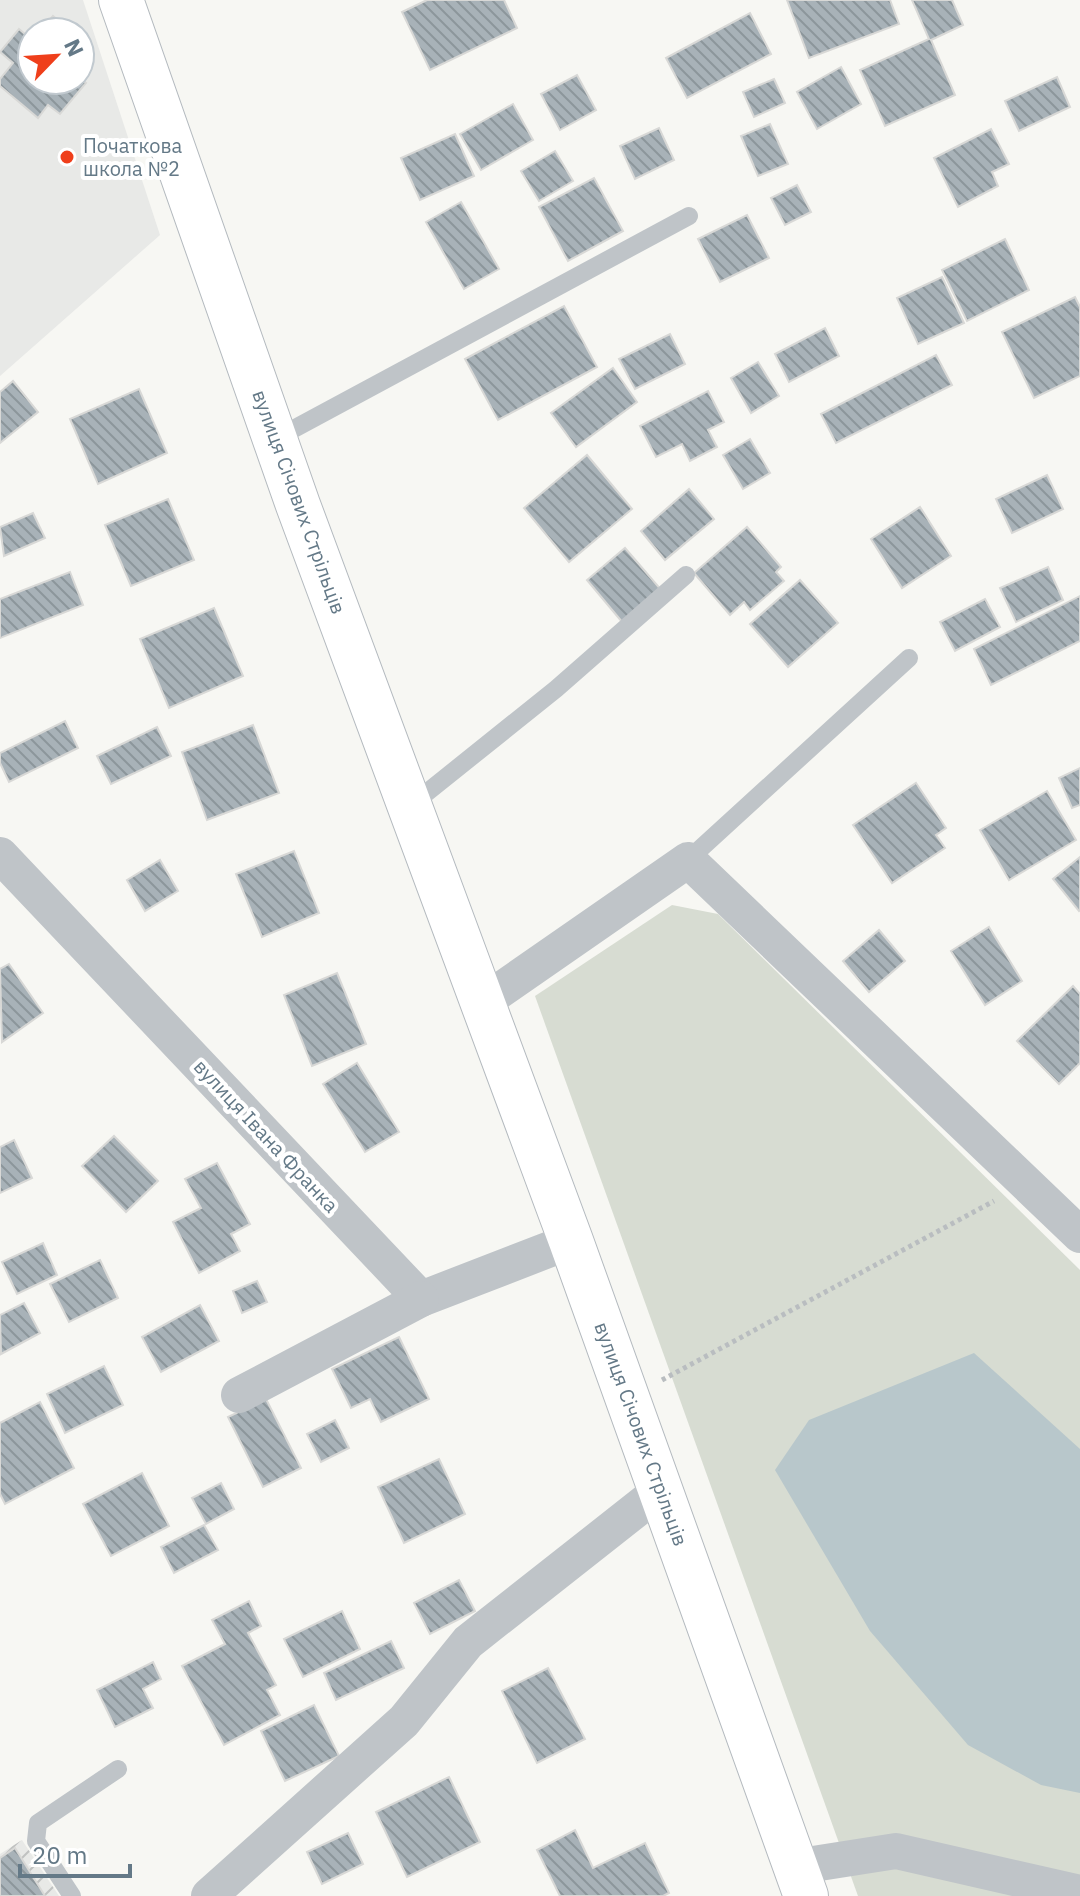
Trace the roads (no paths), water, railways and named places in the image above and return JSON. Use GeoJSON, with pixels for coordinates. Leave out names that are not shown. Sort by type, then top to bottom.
{"type":"FeatureCollection","features":[{"type":"Feature","properties":{"kind":"street","name":"вулиця Січових Стрільців"},"geometry":{"type":"LineString","coordinates":[[127,2],[275,439],[629,1398],[800,1882],[896,1851],[1080,1893]]}},
{"type":"Feature","properties":{"kind":"street","name":"вулиця Івана Франка"},"geometry":{"type":"LineString","coordinates":[[0,855],[421,1299]]}},
{"type":"Feature","properties":{"kind":"street"},"geometry":{"type":"LineString","coordinates":[[482,1003],[688,860],[1080,1235]]}},
{"type":"Feature","properties":{"kind":"street"},"geometry":{"type":"LineString","coordinates":[[239,1395],[421,1299],[571,1241]]}},
{"type":"Feature","properties":{"kind":"street"},"geometry":{"type":"LineString","coordinates":[[209,1896],[404,1721],[468,1642],[661,1490]]}},
{"type":"Feature","properties":{"kind":"lane"},"geometry":{"type":"LineString","coordinates":[[275,439],[689,216]]}},
{"type":"Feature","properties":{"kind":"lane"},"geometry":{"type":"LineString","coordinates":[[410,806],[556,689],[686,575]]}},
{"type":"Feature","properties":{"kind":"lane"},"geometry":{"type":"LineString","coordinates":[[688,860],[909,658]]}},
{"type":"Feature","properties":{"kind":"lane"},"geometry":{"type":"LineString","coordinates":[[72,1896],[36,1841],[38,1823],[118,1769]]}},
{"type":"Feature","properties":{"kind":"place","name":"Початкова школа №2"},"geometry":{"type":"Point","coordinates":[67,157]}}]}
